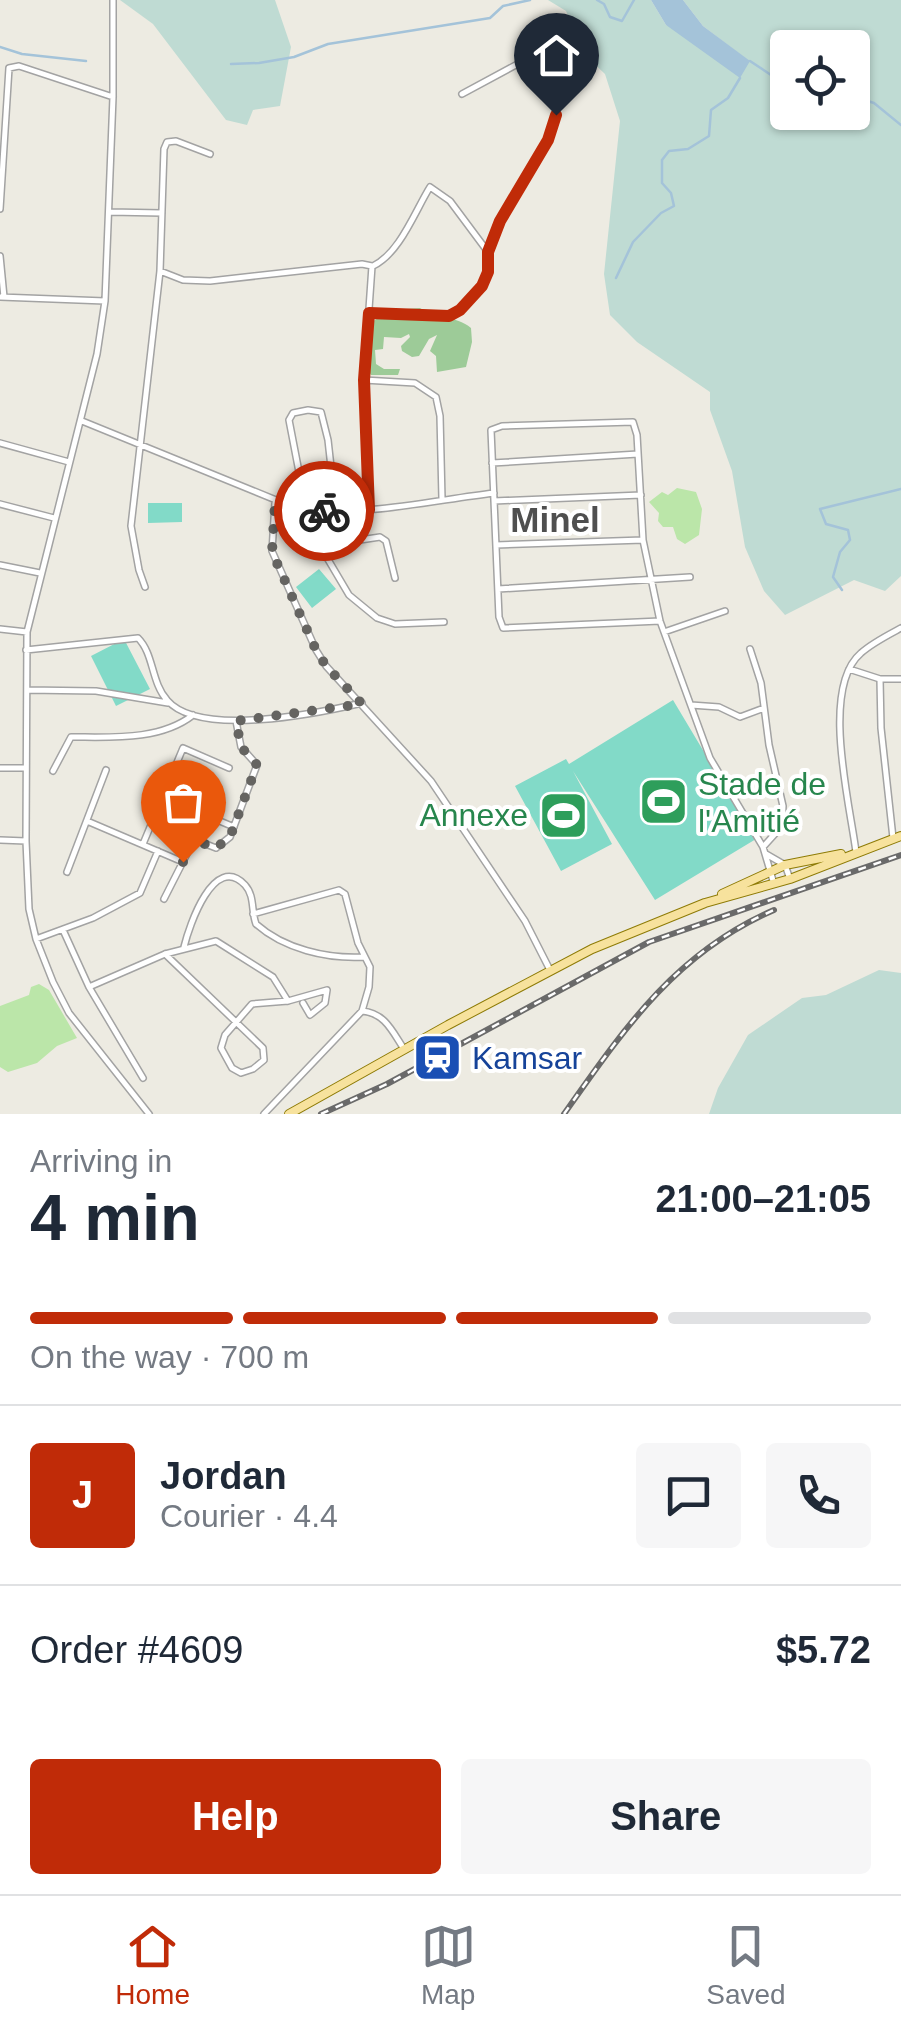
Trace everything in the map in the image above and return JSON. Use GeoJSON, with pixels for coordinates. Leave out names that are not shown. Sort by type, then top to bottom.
{"type":"FeatureCollection","features":[{"type":"Feature","properties":{"kind":"main road"},"geometry":{"type":"LineString","coordinates":[[705,903],[774,884],[897,837]]}},
{"type":"Feature","properties":{"kind":"main road"},"geometry":{"type":"LineString","coordinates":[[289,1114],[550,970],[630,932],[705,903],[785,865],[856,852]]}},
{"type":"Feature","properties":{"kind":"street"},"geometry":{"type":"LineString","coordinates":[[113,0],[105,301],[98,354],[27,632],[26,841],[29,909],[36,940],[53,982],[69,1013],[148,1114]]}},
{"type":"Feature","properties":{"kind":"street"},"geometry":{"type":"LineString","coordinates":[[462,94],[564,40]]}},
{"type":"Feature","properties":{"kind":"street"},"geometry":{"type":"LineString","coordinates":[[369,313],[449,316],[460,310],[484,279],[488,252],[500,221],[548,140],[556,115],[556,100],[532,46]]}},
{"type":"Feature","properties":{"kind":"street"},"geometry":{"type":"LineString","coordinates":[[0,209],[8,68],[19,66],[113,97]]}},
{"type":"Feature","properties":{"kind":"street"},"geometry":{"type":"LineString","coordinates":[[146,586],[138,570],[130,526],[160,271],[164,149],[167,142],[176,142],[210,154]]}},
{"type":"Feature","properties":{"kind":"street"},"geometry":{"type":"LineString","coordinates":[[160,271],[183,280],[210,281],[372,266],[382,262],[394,246],[430,187],[450,201],[488,252]]}},
{"type":"Feature","properties":{"kind":"street"},"geometry":{"type":"LineString","coordinates":[[109,212],[162,214]]}},
{"type":"Feature","properties":{"kind":"street"},"geometry":{"type":"LineString","coordinates":[[0,256],[2,297],[105,301]]}},
{"type":"Feature","properties":{"kind":"street"},"geometry":{"type":"LineString","coordinates":[[369,510],[364,380],[372,266]]}},
{"type":"Feature","properties":{"kind":"street"},"geometry":{"type":"LineString","coordinates":[[364,380],[415,383],[436,397],[442,499]]}},
{"type":"Feature","properties":{"kind":"street"},"geometry":{"type":"LineString","coordinates":[[336,512],[322,412],[292,413],[289,420],[310,529],[350,595],[377,618],[395,624],[444,622]]}},
{"type":"Feature","properties":{"kind":"street"},"geometry":{"type":"LineString","coordinates":[[82,421],[275,503],[306,510],[369,510],[442,499],[641,496]]}},
{"type":"Feature","properties":{"kind":"street"},"geometry":{"type":"LineString","coordinates":[[660,621],[503,628],[499,617],[491,430],[502,426],[633,422],[643,540],[660,621],[710,758],[765,851],[774,884]]}},
{"type":"Feature","properties":{"kind":"street"},"geometry":{"type":"LineString","coordinates":[[0,443],[69,462]]}},
{"type":"Feature","properties":{"kind":"street"},"geometry":{"type":"LineString","coordinates":[[492,463],[638,454]]}},
{"type":"Feature","properties":{"kind":"street"},"geometry":{"type":"LineString","coordinates":[[275,503],[271,537],[276,564],[316,650],[430,781],[525,921],[550,970]]}},
{"type":"Feature","properties":{"kind":"street"},"geometry":{"type":"LineString","coordinates":[[0,504],[54,518]]}},
{"type":"Feature","properties":{"kind":"street"},"geometry":{"type":"LineString","coordinates":[[320,546],[380,536],[386,541],[395,578]]}},
{"type":"Feature","properties":{"kind":"street"},"geometry":{"type":"LineString","coordinates":[[496,545],[643,540]]}},
{"type":"Feature","properties":{"kind":"street"},"geometry":{"type":"LineString","coordinates":[[0,565],[40,574]]}},
{"type":"Feature","properties":{"kind":"street"},"geometry":{"type":"LineString","coordinates":[[498,589],[690,577]]}},
{"type":"Feature","properties":{"kind":"street"},"geometry":{"type":"LineString","coordinates":[[664,632],[725,611]]}},
{"type":"Feature","properties":{"kind":"street"},"geometry":{"type":"LineString","coordinates":[[856,852],[840,725],[842,682],[860,654],[901,628]]}},
{"type":"Feature","properties":{"kind":"street"},"geometry":{"type":"LineString","coordinates":[[0,629],[27,632]]}},
{"type":"Feature","properties":{"kind":"street"},"geometry":{"type":"LineString","coordinates":[[26,650],[138,638],[168,703]]}},
{"type":"Feature","properties":{"kind":"street"},"geometry":{"type":"LineString","coordinates":[[750,649],[761,683],[783,806],[782,826],[765,851]]}},
{"type":"Feature","properties":{"kind":"street"},"geometry":{"type":"LineString","coordinates":[[849,669],[880,679],[901,679]]}},
{"type":"Feature","properties":{"kind":"street"},"geometry":{"type":"LineString","coordinates":[[880,679],[881,728],[897,837]]}},
{"type":"Feature","properties":{"kind":"street"},"geometry":{"type":"LineString","coordinates":[[26,690],[96,691],[168,703],[193,715],[222,722],[362,704]]}},
{"type":"Feature","properties":{"kind":"street"},"geometry":{"type":"LineString","coordinates":[[691,705],[719,707],[740,717],[764,708]]}},
{"type":"Feature","properties":{"kind":"street"},"geometry":{"type":"LineString","coordinates":[[53,771],[71,737],[142,735],[183,723],[193,715]]}},
{"type":"Feature","properties":{"kind":"street"},"geometry":{"type":"LineString","coordinates":[[152,823],[216,848],[230,837],[257,765],[241,747],[236,721]]}},
{"type":"Feature","properties":{"kind":"street"},"geometry":{"type":"LineString","coordinates":[[143,844],[183,748],[230,768]]}},
{"type":"Feature","properties":{"kind":"street"},"geometry":{"type":"LineString","coordinates":[[0,768],[26,768]]}},
{"type":"Feature","properties":{"kind":"street"},"geometry":{"type":"LineString","coordinates":[[68,872],[106,770]]}},
{"type":"Feature","properties":{"kind":"street"},"geometry":{"type":"LineString","coordinates":[[163,797],[234,827]]}},
{"type":"Feature","properties":{"kind":"street"},"geometry":{"type":"LineString","coordinates":[[87,821],[183,862]]}},
{"type":"Feature","properties":{"kind":"street"},"geometry":{"type":"LineString","coordinates":[[0,840],[26,841]]}},
{"type":"Feature","properties":{"kind":"street"},"geometry":{"type":"LineString","coordinates":[[164,899],[194,840]]}},
{"type":"Feature","properties":{"kind":"street"},"geometry":{"type":"LineString","coordinates":[[36,940],[140,893],[158,850]]}},
{"type":"Feature","properties":{"kind":"street"},"geometry":{"type":"LineString","coordinates":[[765,851],[785,865],[790,878]]}},
{"type":"Feature","properties":{"kind":"street"},"geometry":{"type":"LineString","coordinates":[[184,947],[211,885],[219,878],[245,885],[262,929],[295,948],[364,957]]}},
{"type":"Feature","properties":{"kind":"street"},"geometry":{"type":"LineString","coordinates":[[253,914],[339,890],[345,894],[370,967],[362,1011],[264,1114]]}},
{"type":"Feature","properties":{"kind":"street"},"geometry":{"type":"LineString","coordinates":[[63,930],[90,988],[143,1078]]}},
{"type":"Feature","properties":{"kind":"street"},"geometry":{"type":"LineString","coordinates":[[90,988],[165,954],[208,941],[221,943],[273,977],[288,1001]]}},
{"type":"Feature","properties":{"kind":"street"},"geometry":{"type":"LineString","coordinates":[[165,954],[235,1021],[263,1048],[264,1060],[241,1073],[232,1068],[221,1048],[224,1035],[235,1021],[252,1004],[288,1001],[327,990],[325,1003],[310,1015],[303,1003]]}},
{"type":"Feature","properties":{"kind":"street"},"geometry":{"type":"LineString","coordinates":[[362,1011],[376,1013],[386,1021],[404,1050]]}},
{"type":"Feature","properties":{"kind":"green space"},"geometry":{"type":"Polygon","coordinates":[[[420,308],[471,328],[466,367],[437,372],[436,356],[430,351],[437,335],[429,339],[419,356],[412,357],[401,346],[409,334],[401,338],[384,337],[383,349],[375,350],[376,364],[384,369],[400,369],[398,375],[371,375],[367,369],[370,323],[390,311],[402,314],[406,309],[420,308]]]}},
{"type":"Feature","properties":{"kind":"green space"},"geometry":{"type":"Polygon","coordinates":[[[677,488],[696,492],[702,509],[699,535],[685,544],[677,539],[673,527],[663,527],[658,521],[659,513],[649,502],[662,492],[668,495],[677,488]]]}},
{"type":"Feature","properties":{"kind":"green space"},"geometry":{"type":"Polygon","coordinates":[[[39,984],[49,990],[77,1038],[57,1046],[37,1063],[8,1072],[0,1067],[0,1006],[29,995],[31,987],[39,984]]]}},
{"type":"Feature","properties":{"kind":"shaded area"},"geometry":{"type":"Polygon","coordinates":[[[120,0],[275,0],[291,47],[280,106],[253,110],[247,125],[226,120],[153,24],[120,0]]]}},
{"type":"Feature","properties":{"kind":"shaded area"},"geometry":{"type":"Polygon","coordinates":[[[548,0],[651,0],[666,25],[749,61],[703,26],[683,0],[901,0],[901,576],[885,591],[854,580],[785,615],[764,591],[745,547],[732,471],[710,410],[710,392],[637,342],[610,315],[604,274],[620,121],[605,74],[587,57],[566,11],[548,0]]]}},
{"type":"Feature","properties":{"kind":"shaded area"},"geometry":{"type":"Polygon","coordinates":[[[651,0],[683,0],[703,26],[750,61],[740,78],[666,25],[651,0]]]}},
{"type":"Feature","properties":{"kind":"shaded area"},"geometry":{"type":"Polygon","coordinates":[[[148,503],[182,503],[182,522],[148,523],[148,503]]]}},
{"type":"Feature","properties":{"kind":"shaded area"},"geometry":{"type":"Polygon","coordinates":[[[319,569],[336,589],[312,608],[296,587],[319,569]]]}},
{"type":"Feature","properties":{"kind":"shaded area"},"geometry":{"type":"Polygon","coordinates":[[[124,639],[150,689],[116,706],[91,656],[124,639]]]}},
{"type":"Feature","properties":{"kind":"shaded area","name":"Stade de l'Amitié"},"geometry":{"type":"Polygon","coordinates":[[[673,700],[756,839],[655,900],[573,771],[612,844],[561,871],[515,786],[566,759],[569,764],[673,700]]]}},
{"type":"Feature","properties":{"kind":"shaded area"},"geometry":{"type":"Polygon","coordinates":[[[879,970],[901,973],[901,1114],[709,1114],[718,1088],[748,1035],[802,998],[826,995],[879,970]]]}},
{"type":"Feature","properties":{"kind":"waterway"},"geometry":{"type":"LineString","coordinates":[[231,64],[294,57],[328,44],[490,18],[503,6],[530,0]]}},
{"type":"Feature","properties":{"kind":"waterway"},"geometry":{"type":"LineString","coordinates":[[597,0],[604,4],[610,17],[622,21],[634,0]]}},
{"type":"Feature","properties":{"kind":"waterway"},"geometry":{"type":"LineString","coordinates":[[0,47],[22,54],[86,61]]}},
{"type":"Feature","properties":{"kind":"waterway"},"geometry":{"type":"LineString","coordinates":[[750,61],[770,74]]}},
{"type":"Feature","properties":{"kind":"waterway"},"geometry":{"type":"LineString","coordinates":[[616,278],[633,242],[661,213],[674,206],[671,193],[662,183],[662,160],[669,151],[688,149],[709,136],[711,110],[728,98],[740,78]]}},
{"type":"Feature","properties":{"kind":"waterway"},"geometry":{"type":"LineString","coordinates":[[870,102],[901,125]]}},
{"type":"Feature","properties":{"kind":"waterway"},"geometry":{"type":"LineString","coordinates":[[842,590],[833,577],[840,552],[850,540],[848,530],[826,524],[820,509],[901,489]]}},
{"type":"Feature","properties":{"kind":"railway"},"geometry":{"type":"LineString","coordinates":[[321,1114],[387,1084],[649,942],[901,855]]}},
{"type":"Feature","properties":{"kind":"railway"},"geometry":{"type":"LineString","coordinates":[[564,1114],[654,996],[708,948],[774,910]]}},
{"type":"Feature","properties":{"kind":"way so far"},"geometry":{"type":"LineString","coordinates":[[183,862],[194,840],[216,848],[230,837],[257,765],[241,747],[236,721],[362,704],[316,650],[272,552],[275,503],[324,511]]}},
{"type":"Feature","properties":{"kind":"place","name":"Stade de l'Amitié"},"geometry":{"type":"Point","coordinates":[663,802]}},
{"type":"Feature","properties":{"kind":"place","name":"Annexe"},"geometry":{"type":"Point","coordinates":[563,815]}},
{"type":"Feature","properties":{"kind":"place","name":"Kamsar"},"geometry":{"type":"Point","coordinates":[437,1058]}},
{"type":"Feature","properties":{"kind":"district","name":"Minel"},"geometry":{"type":"Point","coordinates":[555,519]}},
{"type":"Feature","properties":{"kind":"route"},"geometry":{"type":"LineString","coordinates":[[324,511],[369,510],[364,380],[369,313],[449,316],[460,310],[482,286],[488,272],[488,252],[500,221],[548,140],[556,115]]}}]}
